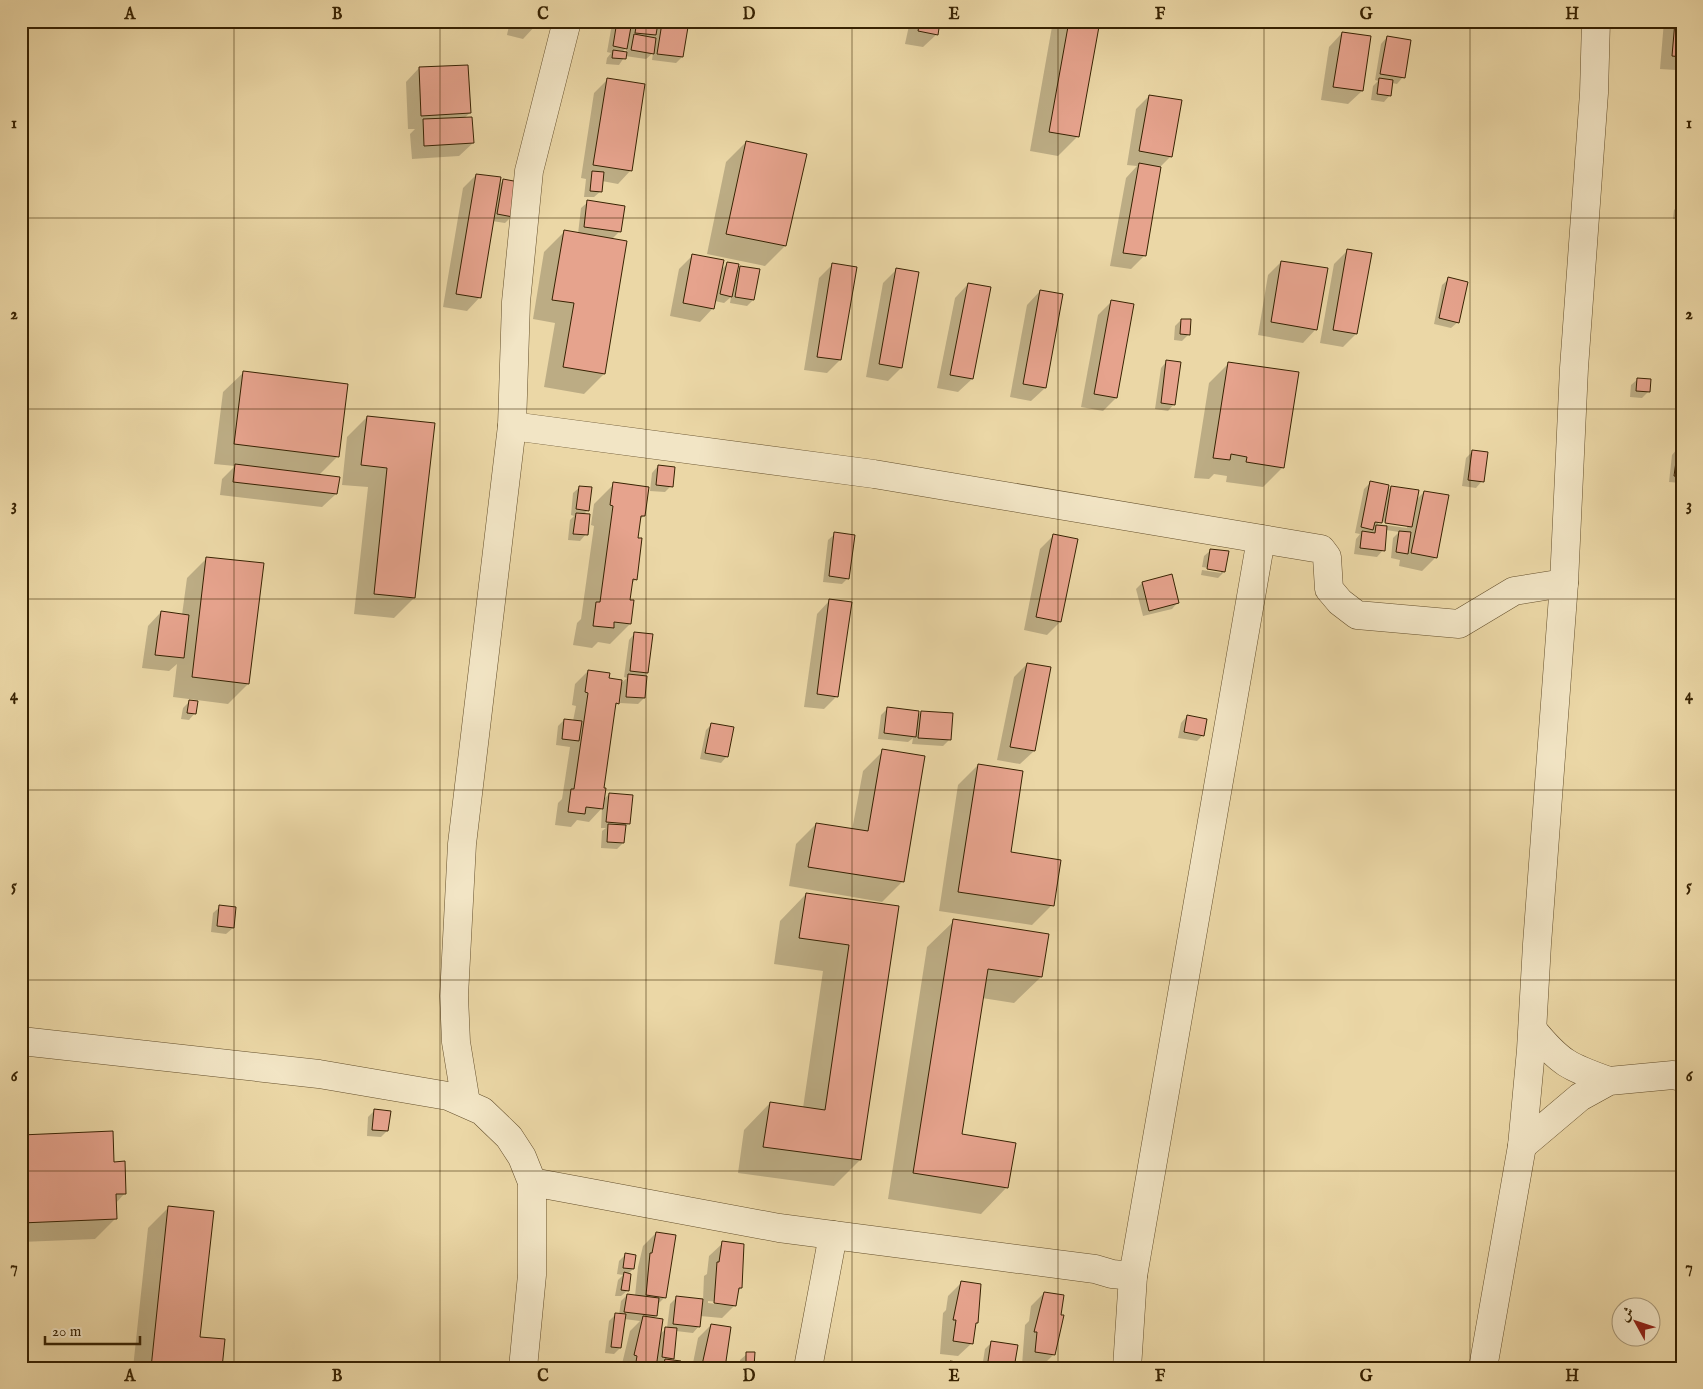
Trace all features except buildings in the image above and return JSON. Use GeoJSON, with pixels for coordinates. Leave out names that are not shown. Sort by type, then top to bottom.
{"type":"FeatureCollection","features":[{"type":"Feature","properties":{"kind":"street"},"geometry":{"type":"LineString","coordinates":[[466,1103],[456,1042],[454,996],[462,844],[512,426],[516,302],[529,171],[566,21]]}},
{"type":"Feature","properties":{"kind":"street"},"geometry":{"type":"LineString","coordinates":[[1483,1368],[1522,1146],[1533,1030],[1564,583],[1574,368],[1593,103],[1596,21]]}},
{"type":"Feature","properties":{"kind":"street"},"geometry":{"type":"LineString","coordinates":[[512,426],[874,474],[1321,549],[1326,557],[1329,589],[1340,602],[1357,615],[1459,624],[1514,591],[1564,583]]}},
{"type":"Feature","properties":{"kind":"street"},"geometry":{"type":"LineString","coordinates":[[1127,1368],[1133,1276],[1261,539]]}},
{"type":"Feature","properties":{"kind":"street"},"geometry":{"type":"LineString","coordinates":[[1533,1030],[1554,1055],[1575,1069],[1609,1081]]}},
{"type":"Feature","properties":{"kind":"street"},"geometry":{"type":"LineString","coordinates":[[21,1041],[319,1074],[448,1096],[482,1111],[509,1137],[522,1157],[532,1182],[532,1275],[523,1368]]}},
{"type":"Feature","properties":{"kind":"street"},"geometry":{"type":"LineString","coordinates":[[1522,1146],[1580,1097],[1609,1081],[1673,1075],[1682,1077]]}},
{"type":"Feature","properties":{"kind":"street"},"geometry":{"type":"LineString","coordinates":[[532,1182],[779,1228],[1133,1276]]}},
{"type":"Feature","properties":{"kind":"street"},"geometry":{"type":"LineString","coordinates":[[808,1368],[833,1235]]}}]}
